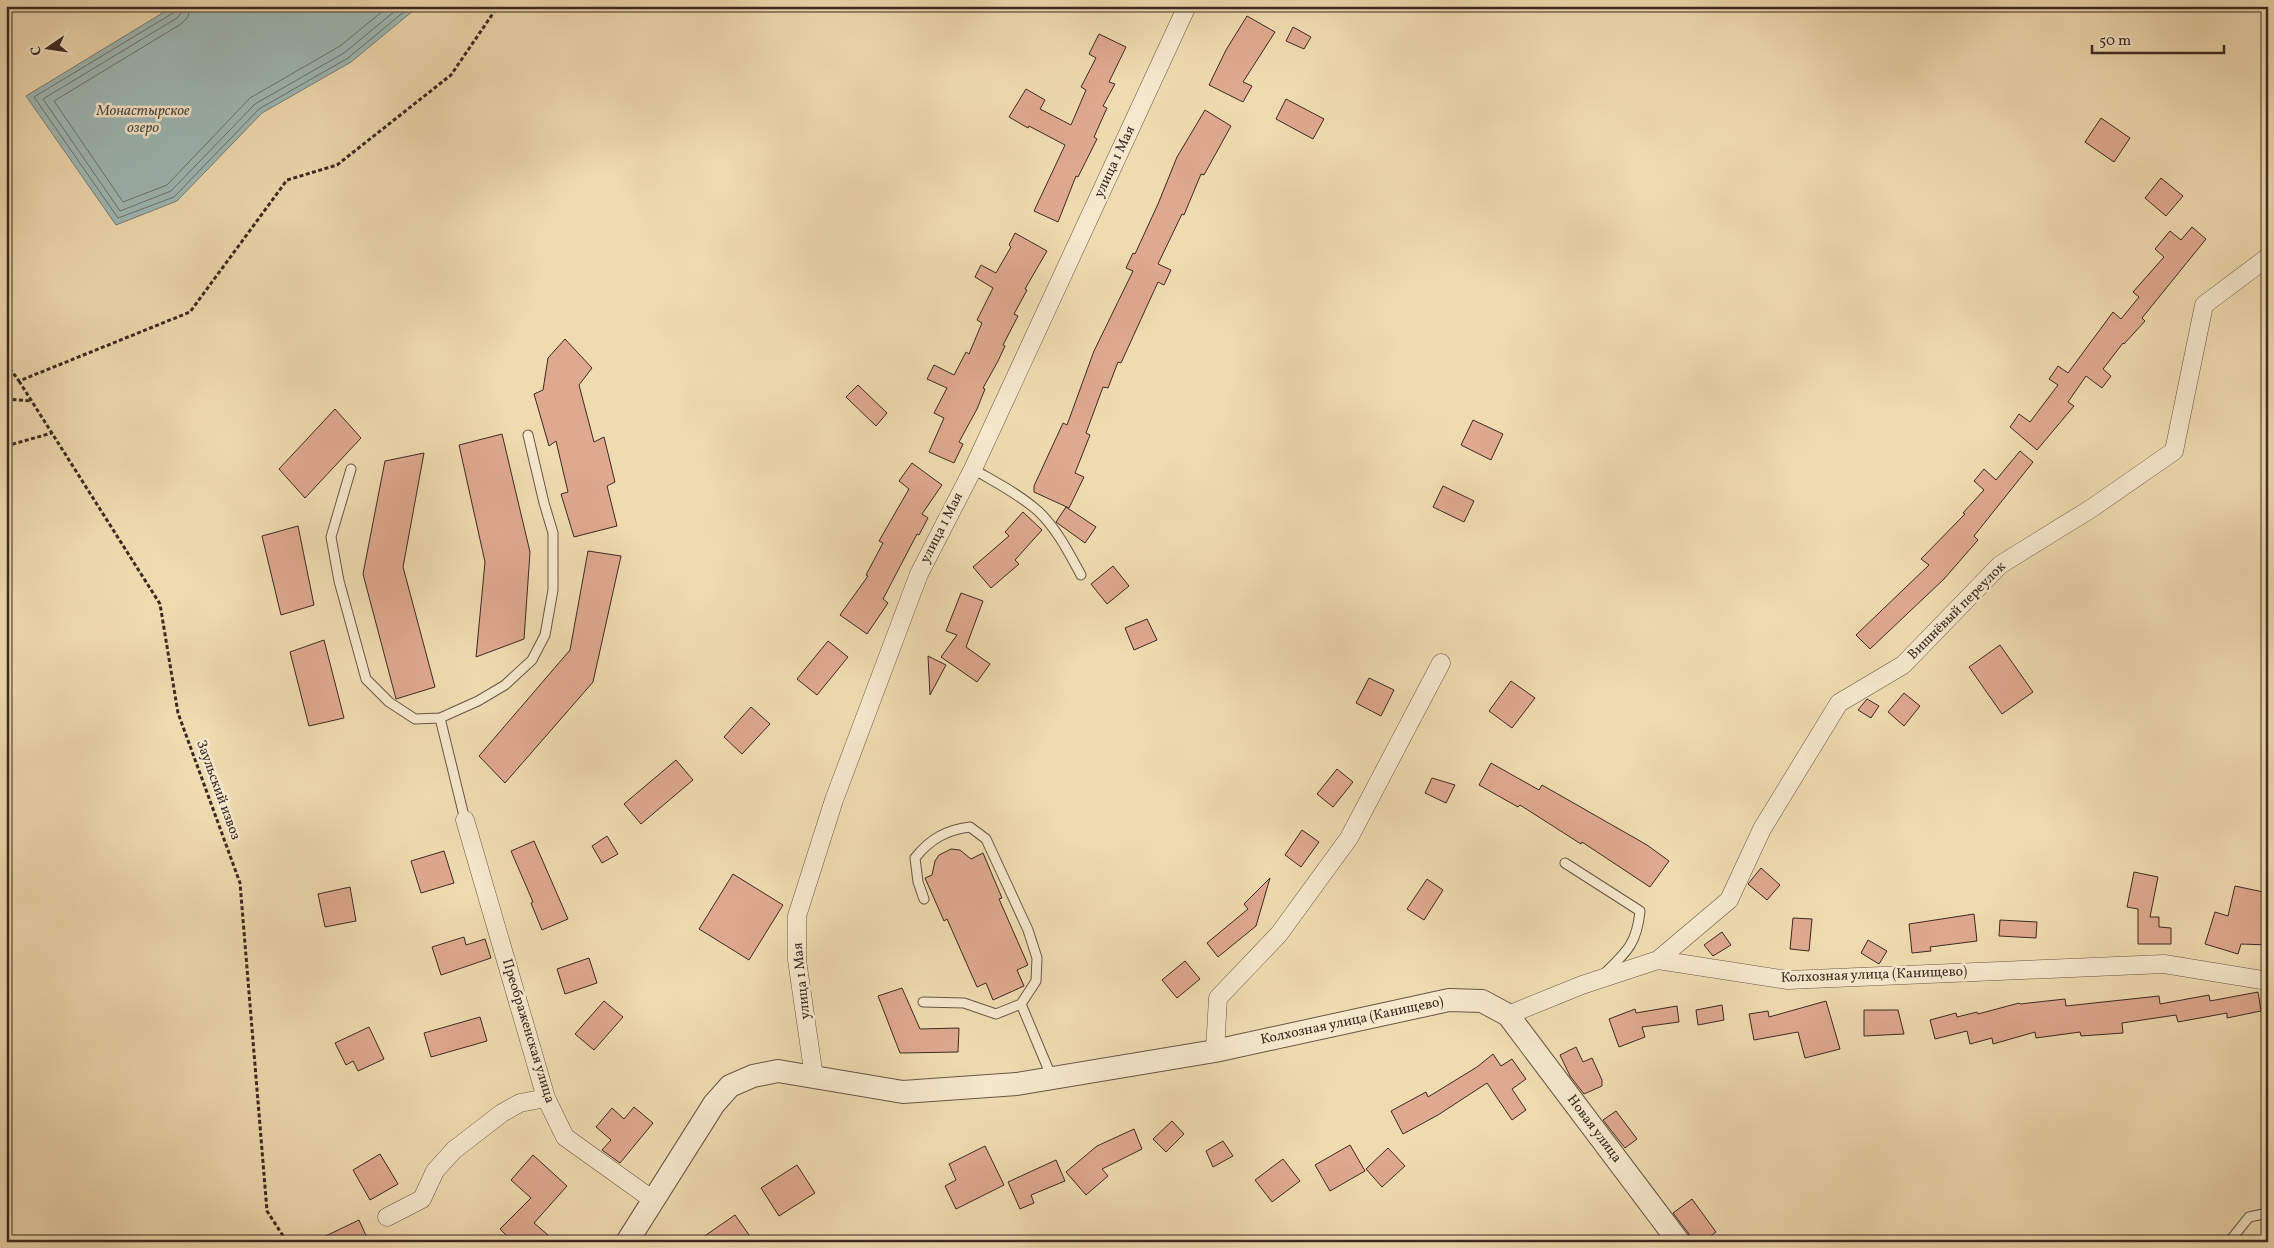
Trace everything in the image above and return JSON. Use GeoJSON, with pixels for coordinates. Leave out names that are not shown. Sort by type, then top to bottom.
{"type":"FeatureCollection","features":[{"type":"Feature","properties":{"kind":"street","name":"улица 1 Мая"},"geometry":{"type":"LineString","coordinates":[[814,1077],[797,960],[797,916],[834,800],[919,574],[973,470],[1187,6]]}},
{"type":"Feature","properties":{"kind":"street","name":"Вишнёвый переулок"},"geometry":{"type":"LineString","coordinates":[[1658,960],[1729,900],[1762,829],[1838,703],[1903,664],[2000,565],[2092,508],[2174,452],[2204,305],[2268,257]]}},
{"type":"Feature","properties":{"kind":"street"},"geometry":{"type":"LineString","coordinates":[[1215,1051],[1218,998],[1279,934],[1349,838],[1441,663]]}},
{"type":"Feature","properties":{"kind":"street","name":"Преображенская улица"},"geometry":{"type":"LineString","coordinates":[[465,820],[546,1098],[565,1137],[653,1200]]}},
{"type":"Feature","properties":{"kind":"street","name":"Колхозная улица (Канищево)"},"geometry":{"type":"LineString","coordinates":[[814,1077],[903,1092],[1017,1084],[1215,1051],[1449,1000],[1482,1001],[1508,1015],[1598,979],[1658,960],[1788,980],[2164,964],[2268,981]]}},
{"type":"Feature","properties":{"kind":"street","name":"Новая улица"},"geometry":{"type":"LineString","coordinates":[[1508,1015],[1679,1242]]}},
{"type":"Feature","properties":{"kind":"street"},"geometry":{"type":"LineString","coordinates":[[628,1242],[714,1104],[730,1086],[753,1076],[778,1071],[814,1077]]}},
{"type":"Feature","properties":{"kind":"street"},"geometry":{"type":"LineString","coordinates":[[387,1217],[422,1199],[435,1171],[454,1150],[502,1113],[520,1104],[546,1098]]}},
{"type":"Feature","properties":{"kind":"lane"},"geometry":{"type":"LineString","coordinates":[[351,469],[330,537],[339,581],[366,679],[389,702],[415,719],[440,718],[478,701],[505,685],[532,660],[545,635],[553,590],[553,533],[528,435]]}},
{"type":"Feature","properties":{"kind":"lane"},"geometry":{"type":"LineString","coordinates":[[973,470],[1017,495],[1038,512],[1059,536],[1082,575]]}},
{"type":"Feature","properties":{"kind":"lane"},"geometry":{"type":"LineString","coordinates":[[440,718],[465,820]]}},
{"type":"Feature","properties":{"kind":"lane"},"geometry":{"type":"LineString","coordinates":[[923,1002],[964,1003],[996,1014],[1021,1004],[1036,981],[1037,958],[1028,930],[986,839],[970,827],[951,830],[924,846],[915,858],[918,882],[924,899]]}},
{"type":"Feature","properties":{"kind":"lane"},"geometry":{"type":"LineString","coordinates":[[1565,863],[1640,910],[1638,930],[1625,954],[1598,979]]}},
{"type":"Feature","properties":{"kind":"lane"},"geometry":{"type":"LineString","coordinates":[[1021,1004],[1052,1078]]}},
{"type":"Feature","properties":{"kind":"lane"},"geometry":{"type":"LineString","coordinates":[[2229,1242],[2249,1217],[2268,1213]]}},
{"type":"Feature","properties":{"kind":"path"},"geometry":{"type":"LineString","coordinates":[[19,381],[190,312],[288,180],[337,165],[451,75],[498,6]]}},
{"type":"Feature","properties":{"kind":"path","name":"Заульский извоз"},"geometry":{"type":"LineString","coordinates":[[6,363],[160,604],[178,713],[240,883],[267,1212],[287,1242]]}},
{"type":"Feature","properties":{"kind":"path"},"geometry":{"type":"LineString","coordinates":[[6,399],[32,401]]}},
{"type":"Feature","properties":{"kind":"path"},"geometry":{"type":"LineString","coordinates":[[6,446],[52,433]]}},
{"type":"Feature","properties":{"kind":"water","name":"Монастырское озеро"},"geometry":{"type":"Polygon","coordinates":[[[174,6],[419,6],[351,62],[262,113],[177,201],[116,225],[26,96],[174,6]]]}},
{"type":"Feature","properties":{"kind":"building"},"geometry":{"type":"Polygon","coordinates":[[[1247,16],[1275,32],[1243,82],[1252,86],[1243,102],[1209,85],[1226,50],[1247,16]]]}},
{"type":"Feature","properties":{"kind":"building"},"geometry":{"type":"Polygon","coordinates":[[[1293,27],[1311,37],[1304,49],[1286,41],[1293,27]]]}},
{"type":"Feature","properties":{"kind":"building"},"geometry":{"type":"Polygon","coordinates":[[[1099,34],[1126,47],[1109,82],[1115,84],[1103,106],[1107,108],[1094,137],[1097,139],[1078,177],[1076,176],[1058,222],[1034,211],[1065,145],[1009,117],[1026,89],[1045,100],[1040,109],[1071,125],[1086,90],[1081,87],[1096,58],[1089,54],[1099,34]]]}},
{"type":"Feature","properties":{"kind":"building"},"geometry":{"type":"Polygon","coordinates":[[[1286,99],[1324,119],[1313,139],[1276,119],[1286,99]]]}},
{"type":"Feature","properties":{"kind":"building"},"geometry":{"type":"Polygon","coordinates":[[[1205,110],[1231,126],[1204,175],[1201,174],[1184,215],[1182,214],[1158,264],[1171,270],[1164,285],[1158,282],[1121,363],[1118,362],[1108,388],[1103,387],[1086,433],[1090,435],[1075,473],[1084,477],[1069,508],[1034,492],[1034,486],[1063,423],[1067,425],[1094,351],[1133,271],[1126,268],[1133,253],[1135,254],[1158,204],[1177,157],[1205,110]]]}},
{"type":"Feature","properties":{"kind":"building"},"geometry":{"type":"Polygon","coordinates":[[[2101,118],[2130,138],[2114,162],[2085,142],[2101,118]]]}},
{"type":"Feature","properties":{"kind":"building"},"geometry":{"type":"Polygon","coordinates":[[[2161,178],[2183,196],[2166,216],[2145,198],[2161,178]]]}},
{"type":"Feature","properties":{"kind":"building"},"geometry":{"type":"Polygon","coordinates":[[[2192,227],[2206,239],[2142,318],[2145,321],[2123,343],[2103,369],[2111,376],[2102,388],[2086,376],[2068,402],[2074,406],[2037,450],[2010,427],[2019,414],[2030,422],[2058,385],[2049,379],[2058,366],[2068,373],[2113,312],[2121,319],[2139,297],[2133,292],[2164,257],[2155,249],[2170,231],[2181,240],[2192,227]]]}},
{"type":"Feature","properties":{"kind":"building"},"geometry":{"type":"Polygon","coordinates":[[[1015,233],[1047,251],[1025,289],[1027,290],[1014,314],[1018,316],[1003,345],[1005,346],[998,361],[983,388],[985,389],[977,409],[959,442],[963,444],[954,463],[929,452],[944,418],[934,413],[947,388],[927,379],[934,365],[954,375],[966,352],[969,354],[982,323],[977,320],[993,288],[975,277],[981,265],[996,273],[1011,247],[1009,245],[1015,233]]]}},
{"type":"Feature","properties":{"kind":"building"},"geometry":{"type":"Polygon","coordinates":[[[565,339],[592,368],[579,385],[594,442],[604,437],[615,482],[607,486],[617,526],[574,537],[561,494],[568,492],[556,441],[549,446],[534,394],[543,390],[548,358],[565,339]]]}},
{"type":"Feature","properties":{"kind":"building"},"geometry":{"type":"Polygon","coordinates":[[[858,385],[887,413],[876,426],[846,397],[858,385]]]}},
{"type":"Feature","properties":{"kind":"building"},"geometry":{"type":"Polygon","coordinates":[[[335,409],[361,438],[305,498],[279,469],[335,409]]]}},
{"type":"Feature","properties":{"kind":"building"},"geometry":{"type":"Polygon","coordinates":[[[1473,420],[1503,434],[1491,460],[1461,445],[1473,420]]]}},
{"type":"Feature","properties":{"kind":"building"},"geometry":{"type":"Polygon","coordinates":[[[502,434],[530,552],[524,639],[476,657],[485,562],[459,445],[502,434]]]}},
{"type":"Feature","properties":{"kind":"building"},"geometry":{"type":"Polygon","coordinates":[[[2020,451],[2033,462],[1974,536],[1978,540],[1944,579],[1870,649],[1856,635],[1929,565],[1921,559],[1965,514],[1963,513],[1984,490],[1974,481],[1984,469],[1996,480],[2020,451]]]}},
{"type":"Feature","properties":{"kind":"building"},"geometry":{"type":"Polygon","coordinates":[[[424,453],[403,567],[435,687],[396,699],[363,574],[385,461],[424,453]]]}},
{"type":"Feature","properties":{"kind":"building"},"geometry":{"type":"Polygon","coordinates":[[[912,463],[942,485],[922,514],[928,518],[919,535],[917,534],[883,599],[888,603],[867,634],[840,615],[868,576],[866,575],[883,543],[879,541],[909,489],[899,481],[912,463]]]}},
{"type":"Feature","properties":{"kind":"building"},"geometry":{"type":"Polygon","coordinates":[[[1443,486],[1474,501],[1464,522],[1433,507],[1443,486]]]}},
{"type":"Feature","properties":{"kind":"building"},"geometry":{"type":"Polygon","coordinates":[[[1066,507],[1096,527],[1085,543],[1056,522],[1066,507]]]}},
{"type":"Feature","properties":{"kind":"building"},"geometry":{"type":"Polygon","coordinates":[[[1023,512],[1042,530],[1015,560],[1019,564],[991,588],[973,567],[1009,536],[1005,532],[1023,512]]]}},
{"type":"Feature","properties":{"kind":"building"},"geometry":{"type":"Polygon","coordinates":[[[298,526],[314,605],[281,615],[262,536],[298,526]]]}},
{"type":"Feature","properties":{"kind":"building"},"geometry":{"type":"Polygon","coordinates":[[[588,551],[621,556],[593,682],[505,783],[479,756],[570,650],[588,551]]]}},
{"type":"Feature","properties":{"kind":"building"},"geometry":{"type":"Polygon","coordinates":[[[1113,566],[1129,586],[1107,604],[1091,584],[1113,566]]]}},
{"type":"Feature","properties":{"kind":"building"},"geometry":{"type":"Polygon","coordinates":[[[961,593],[983,601],[966,647],[990,664],[977,682],[941,657],[957,635],[946,631],[961,593]]]}},
{"type":"Feature","properties":{"kind":"building"},"geometry":{"type":"Polygon","coordinates":[[[1147,619],[1157,640],[1134,650],[1125,628],[1147,619]]]}},
{"type":"Feature","properties":{"kind":"building"},"geometry":{"type":"Polygon","coordinates":[[[324,640],[344,718],[309,726],[290,652],[324,640]]]}},
{"type":"Feature","properties":{"kind":"building"},"geometry":{"type":"Polygon","coordinates":[[[828,641],[848,657],[817,695],[797,679],[828,641]]]}},
{"type":"Feature","properties":{"kind":"building"},"geometry":{"type":"Polygon","coordinates":[[[2000,645],[2033,692],[2002,714],[1969,667],[2000,645]]]}},
{"type":"Feature","properties":{"kind":"building"},"geometry":{"type":"Polygon","coordinates":[[[928,656],[946,665],[930,695],[928,656]]]}},
{"type":"Feature","properties":{"kind":"building"},"geometry":{"type":"Polygon","coordinates":[[[1369,678],[1394,690],[1381,716],[1356,703],[1369,678]]]}},
{"type":"Feature","properties":{"kind":"building"},"geometry":{"type":"Polygon","coordinates":[[[1511,681],[1535,698],[1512,728],[1489,711],[1511,681]]]}},
{"type":"Feature","properties":{"kind":"building"},"geometry":{"type":"Polygon","coordinates":[[[1904,693],[1920,706],[1904,726],[1888,712],[1904,693]]]}},
{"type":"Feature","properties":{"kind":"building"},"geometry":{"type":"Polygon","coordinates":[[[1867,699],[1879,706],[1871,718],[1858,710],[1867,699]]]}},
{"type":"Feature","properties":{"kind":"building"},"geometry":{"type":"Polygon","coordinates":[[[751,707],[770,724],[742,754],[724,737],[751,707]]]}},
{"type":"Feature","properties":{"kind":"building"},"geometry":{"type":"Polygon","coordinates":[[[676,760],[693,780],[641,824],[624,804],[676,760]]]}},
{"type":"Feature","properties":{"kind":"building"},"geometry":{"type":"Polygon","coordinates":[[[1491,763],[1539,790],[1542,785],[1647,845],[1669,861],[1650,887],[1582,842],[1581,844],[1520,805],[1518,807],[1479,785],[1491,763]]]}},
{"type":"Feature","properties":{"kind":"building"},"geometry":{"type":"Polygon","coordinates":[[[1337,769],[1353,782],[1333,807],[1317,794],[1337,769]]]}},
{"type":"Feature","properties":{"kind":"building"},"geometry":{"type":"Polygon","coordinates":[[[1432,778],[1455,785],[1446,803],[1425,793],[1432,778]]]}},
{"type":"Feature","properties":{"kind":"building"},"geometry":{"type":"Polygon","coordinates":[[[1302,830],[1319,842],[1301,867],[1285,855],[1302,830]]]}},
{"type":"Feature","properties":{"kind":"building"},"geometry":{"type":"Polygon","coordinates":[[[607,836],[618,854],[602,863],[592,846],[607,836]]]}},
{"type":"Feature","properties":{"kind":"building"},"geometry":{"type":"Polygon","coordinates":[[[534,841],[568,919],[542,930],[531,903],[533,902],[511,851],[534,841]]]}},
{"type":"Feature","properties":{"kind":"building"},"geometry":{"type":"Polygon","coordinates":[[[951,849],[960,850],[971,859],[983,853],[1002,898],[999,899],[1028,965],[1017,970],[1024,986],[993,1000],[986,983],[977,987],[947,919],[944,921],[925,878],[932,875],[935,861],[939,855],[951,849]]]}},
{"type":"Feature","properties":{"kind":"building"},"geometry":{"type":"Polygon","coordinates":[[[444,851],[454,883],[421,893],[411,861],[444,851]]]}},
{"type":"Feature","properties":{"kind":"building"},"geometry":{"type":"Polygon","coordinates":[[[1761,868],[1780,885],[1767,900],[1748,884],[1761,868]]]}},
{"type":"Feature","properties":{"kind":"building"},"geometry":{"type":"Polygon","coordinates":[[[2134,872],[2158,877],[2150,917],[2159,917],[2159,927],[2171,928],[2171,944],[2138,944],[2138,909],[2127,907],[2134,872]]]}},
{"type":"Feature","properties":{"kind":"building"},"geometry":{"type":"Polygon","coordinates":[[[733,874],[783,905],[749,960],[699,929],[733,874]]]}},
{"type":"Feature","properties":{"kind":"building"},"geometry":{"type":"Polygon","coordinates":[[[1270,878],[1256,926],[1218,957],[1207,943],[1248,909],[1244,904],[1270,878]]]}},
{"type":"Feature","properties":{"kind":"building"},"geometry":{"type":"Polygon","coordinates":[[[1427,879],[1443,890],[1424,920],[1407,909],[1427,879]]]}},
{"type":"Feature","properties":{"kind":"building"},"geometry":{"type":"Polygon","coordinates":[[[2235,886],[2268,893],[2268,945],[2241,944],[2238,954],[2205,944],[2215,912],[2228,916],[2235,886]]]}},
{"type":"Feature","properties":{"kind":"building"},"geometry":{"type":"Polygon","coordinates":[[[350,887],[356,921],[325,927],[318,894],[350,887]]]}},
{"type":"Feature","properties":{"kind":"building"},"geometry":{"type":"Polygon","coordinates":[[[1974,914],[1977,941],[1930,947],[1931,951],[1912,953],[1909,924],[1974,914]]]}},
{"type":"Feature","properties":{"kind":"building"},"geometry":{"type":"Polygon","coordinates":[[[1793,918],[1812,919],[1809,951],[1790,949],[1793,918]]]}},
{"type":"Feature","properties":{"kind":"building"},"geometry":{"type":"Polygon","coordinates":[[[2000,920],[2037,922],[2036,938],[1999,936],[2000,920]]]}},
{"type":"Feature","properties":{"kind":"building"},"geometry":{"type":"Polygon","coordinates":[[[1722,932],[1731,945],[1713,956],[1704,945],[1722,932]]]}},
{"type":"Feature","properties":{"kind":"building"},"geometry":{"type":"Polygon","coordinates":[[[464,937],[466,945],[485,939],[491,958],[441,975],[432,947],[464,937]]]}},
{"type":"Feature","properties":{"kind":"building"},"geometry":{"type":"Polygon","coordinates":[[[1868,940],[1887,951],[1879,964],[1861,953],[1868,940]]]}},
{"type":"Feature","properties":{"kind":"building"},"geometry":{"type":"Polygon","coordinates":[[[589,958],[597,983],[565,994],[557,969],[589,958]]]}},
{"type":"Feature","properties":{"kind":"building"},"geometry":{"type":"Polygon","coordinates":[[[1185,961],[1200,979],[1177,998],[1162,980],[1185,961]]]}},
{"type":"Feature","properties":{"kind":"building"},"geometry":{"type":"Polygon","coordinates":[[[902,988],[920,1029],[959,1028],[958,1052],[900,1053],[878,996],[902,988]]]}},
{"type":"Feature","properties":{"kind":"building"},"geometry":{"type":"Polygon","coordinates":[[[2258,992],[2261,1011],[2227,1018],[2227,1013],[2178,1022],[2176,1015],[2122,1023],[2123,1033],[2081,1036],[2080,1032],[2036,1038],[2035,1032],[1993,1044],[1992,1038],[1970,1044],[1967,1031],[1935,1039],[1930,1020],[1956,1013],[1957,1017],[1977,1012],[1978,1014],[2019,1003],[2065,999],[2066,1006],[2159,996],[2160,1004],[2209,995],[2210,1001],[2258,992]]]}},
{"type":"Feature","properties":{"kind":"building"},"geometry":{"type":"Polygon","coordinates":[[[604,1001],[623,1017],[594,1050],[575,1034],[604,1001]]]}},
{"type":"Feature","properties":{"kind":"building"},"geometry":{"type":"Polygon","coordinates":[[[1826,1001],[1840,1049],[1805,1058],[1798,1032],[1754,1040],[1749,1014],[1768,1011],[1769,1017],[1826,1001]]]}},
{"type":"Feature","properties":{"kind":"building"},"geometry":{"type":"Polygon","coordinates":[[[1722,1005],[1724,1020],[1698,1025],[1696,1010],[1722,1005]]]}},
{"type":"Feature","properties":{"kind":"building"},"geometry":{"type":"Polygon","coordinates":[[[1677,1006],[1679,1022],[1642,1027],[1645,1037],[1619,1047],[1609,1019],[1635,1009],[1636,1013],[1677,1006]]]}},
{"type":"Feature","properties":{"kind":"building"},"geometry":{"type":"Polygon","coordinates":[[[1864,1010],[1898,1010],[1904,1034],[1864,1036],[1864,1010]]]}},
{"type":"Feature","properties":{"kind":"building"},"geometry":{"type":"Polygon","coordinates":[[[480,1017],[487,1041],[431,1057],[424,1033],[480,1017]]]}},
{"type":"Feature","properties":{"kind":"building"},"geometry":{"type":"Polygon","coordinates":[[[369,1027],[384,1059],[358,1071],[353,1061],[346,1065],[335,1043],[369,1027]]]}},
{"type":"Feature","properties":{"kind":"building"},"geometry":{"type":"Polygon","coordinates":[[[1576,1047],[1583,1062],[1592,1058],[1602,1080],[1602,1086],[1584,1094],[1570,1076],[1560,1055],[1576,1047]]]}},
{"type":"Feature","properties":{"kind":"building"},"geometry":{"type":"Polygon","coordinates":[[[1493,1054],[1501,1066],[1512,1059],[1526,1079],[1512,1089],[1526,1110],[1512,1120],[1487,1083],[1438,1115],[1403,1134],[1391,1111],[1426,1092],[1428,1097],[1477,1067],[1493,1054]]]}},
{"type":"Feature","properties":{"kind":"building"},"geometry":{"type":"Polygon","coordinates":[[[634,1107],[653,1123],[620,1163],[602,1150],[611,1140],[596,1127],[612,1108],[624,1119],[634,1107]]]}},
{"type":"Feature","properties":{"kind":"building"},"geometry":{"type":"Polygon","coordinates":[[[1616,1111],[1637,1139],[1625,1148],[1603,1120],[1616,1111]]]}},
{"type":"Feature","properties":{"kind":"building"},"geometry":{"type":"Polygon","coordinates":[[[1172,1121],[1184,1134],[1166,1152],[1153,1139],[1172,1121]]]}},
{"type":"Feature","properties":{"kind":"building"},"geometry":{"type":"Polygon","coordinates":[[[1134,1129],[1142,1149],[1102,1169],[1108,1176],[1086,1195],[1066,1172],[1097,1146],[1134,1129]]]}},
{"type":"Feature","properties":{"kind":"building"},"geometry":{"type":"Polygon","coordinates":[[[1223,1141],[1233,1156],[1213,1167],[1206,1151],[1223,1141]]]}},
{"type":"Feature","properties":{"kind":"building"},"geometry":{"type":"Polygon","coordinates":[[[1350,1145],[1365,1171],[1330,1191],[1315,1165],[1350,1145]]]}},
{"type":"Feature","properties":{"kind":"building"},"geometry":{"type":"Polygon","coordinates":[[[985,1146],[1004,1185],[956,1209],[945,1186],[956,1180],[949,1164],[985,1146]]]}},
{"type":"Feature","properties":{"kind":"building"},"geometry":{"type":"Polygon","coordinates":[[[1388,1148],[1405,1166],[1382,1187],[1366,1169],[1388,1148]]]}},
{"type":"Feature","properties":{"kind":"building"},"geometry":{"type":"Polygon","coordinates":[[[380,1154],[398,1184],[370,1200],[353,1170],[380,1154]]]}},
{"type":"Feature","properties":{"kind":"building"},"geometry":{"type":"Polygon","coordinates":[[[533,1155],[567,1186],[534,1223],[548,1235],[541,1242],[513,1242],[500,1229],[531,1198],[511,1180],[533,1155]]]}},
{"type":"Feature","properties":{"kind":"building"},"geometry":{"type":"Polygon","coordinates":[[[1283,1159],[1300,1181],[1272,1202],[1255,1180],[1283,1159]]]}},
{"type":"Feature","properties":{"kind":"building"},"geometry":{"type":"Polygon","coordinates":[[[1056,1160],[1065,1181],[1031,1195],[1034,1203],[1020,1209],[1008,1182],[1056,1160]]]}},
{"type":"Feature","properties":{"kind":"building"},"geometry":{"type":"Polygon","coordinates":[[[797,1165],[815,1193],[779,1216],[761,1188],[797,1165]]]}},
{"type":"Feature","properties":{"kind":"building"},"geometry":{"type":"Polygon","coordinates":[[[1692,1199],[1716,1232],[1703,1242],[1692,1242],[1689,1234],[1673,1213],[1692,1199]]]}},
{"type":"Feature","properties":{"kind":"building"},"geometry":{"type":"Polygon","coordinates":[[[735,1215],[754,1242],[696,1242],[735,1215]]]}},
{"type":"Feature","properties":{"kind":"building"},"geometry":{"type":"Polygon","coordinates":[[[359,1220],[369,1242],[313,1242],[359,1220]]]}}]}
